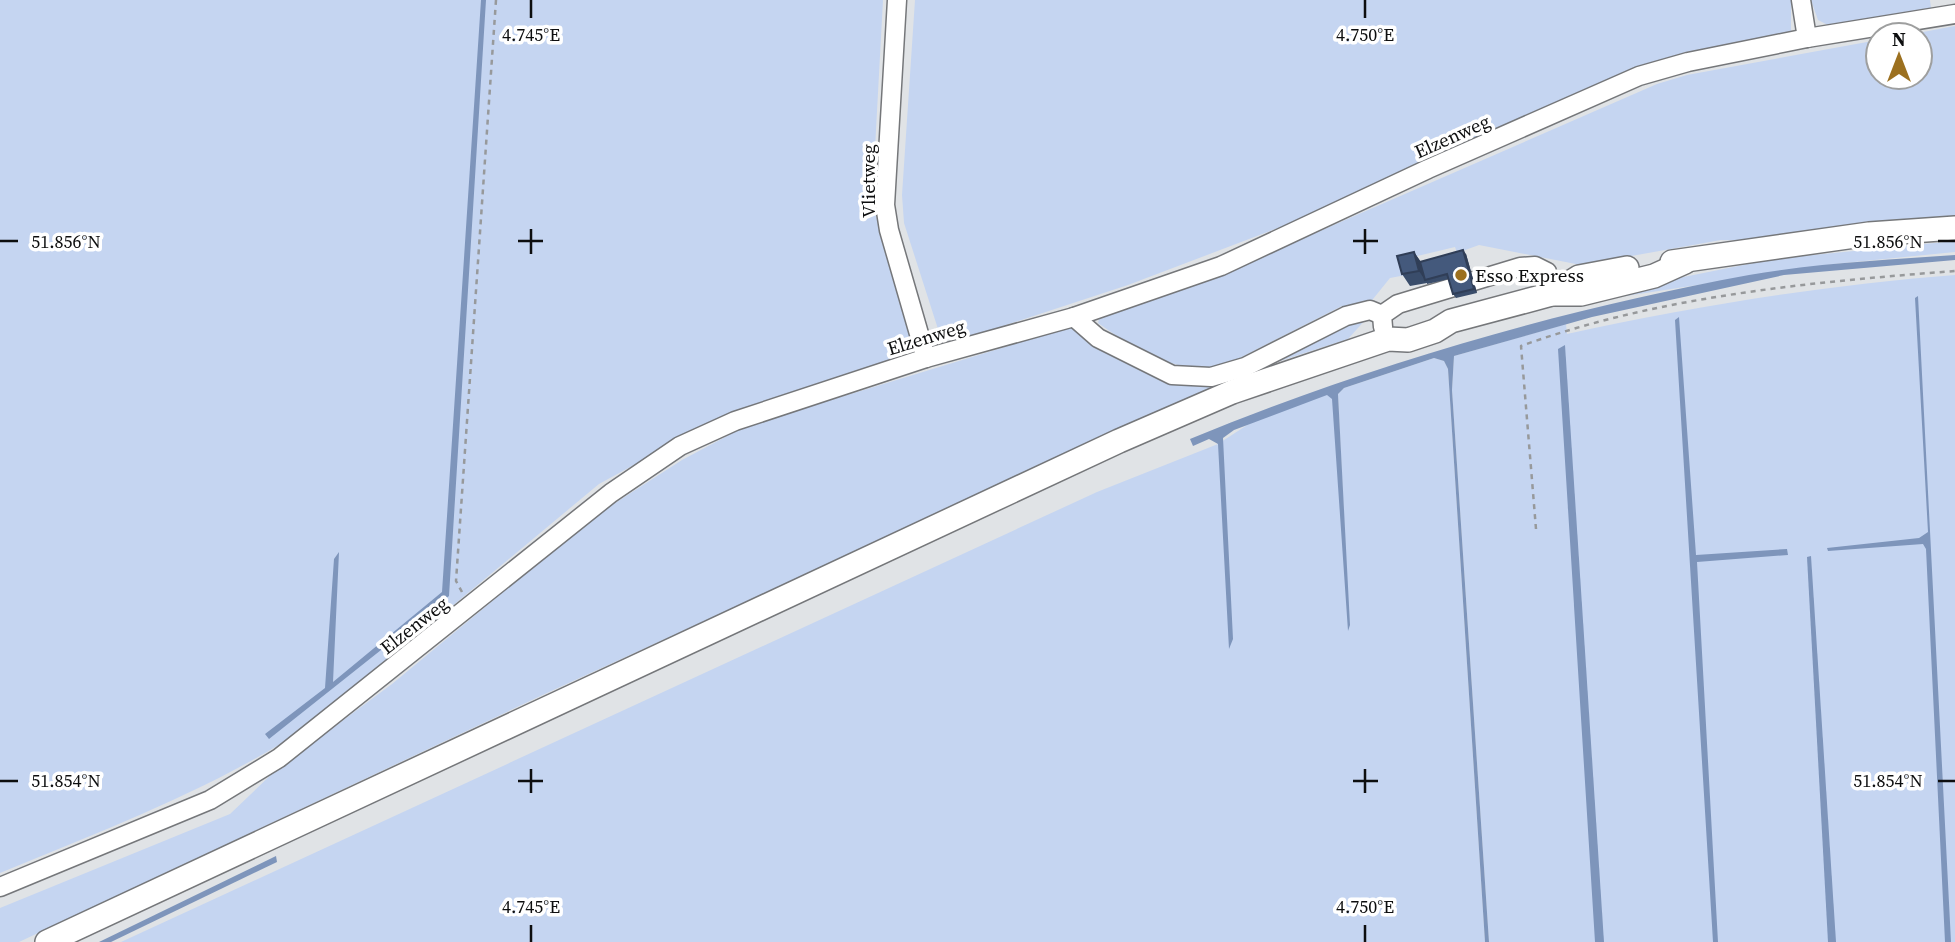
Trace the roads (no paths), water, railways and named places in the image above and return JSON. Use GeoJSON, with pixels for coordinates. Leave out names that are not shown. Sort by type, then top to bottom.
{"type":"FeatureCollection","features":[{"type":"Feature","properties":{"kind":"main road"},"geometry":{"type":"LineString","coordinates":[[47,942],[1119,441],[1232,392],[1388,339],[1402,327],[1430,318],[1451,321],[1552,294],[1578,277],[1658,262],[1685,262],[1857,236],[1955,228]]}},
{"type":"Feature","properties":{"kind":"street","name":"Vlietweg"},"geometry":{"type":"LineString","coordinates":[[897,0],[885,205],[889,230],[926,358]]}},
{"type":"Feature","properties":{"kind":"street"},"geometry":{"type":"LineString","coordinates":[[1801,0],[1807,37]]}},
{"type":"Feature","properties":{"kind":"street","name":"Elzenweg"},"geometry":{"type":"LineString","coordinates":[[0,887],[222,793],[279,758],[611,493],[680,446],[735,421],[926,358],[1074,317],[1221,267],[1441,164],[1639,76],[1688,62],[1807,37],[1955,14]]}},
{"type":"Feature","properties":{"kind":"street"},"geometry":{"type":"LineString","coordinates":[[1381,315],[1398,304],[1435,290],[1520,267],[1535,267],[1547,272],[1552,294]]}},
{"type":"Feature","properties":{"kind":"street"},"geometry":{"type":"LineString","coordinates":[[1074,317],[1098,338],[1172,375],[1211,377],[1245,367],[1346,316],[1370,310],[1381,315],[1388,339]]}},
{"type":"Feature","properties":{"kind":"place","name":"Esso Express"},"geometry":{"type":"Point","coordinates":[1461,275]}}]}
